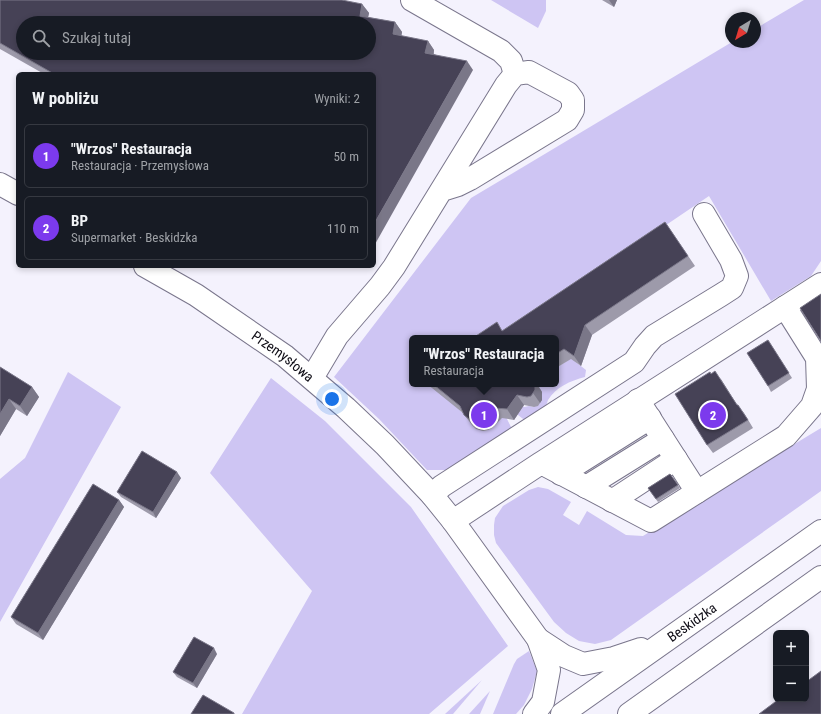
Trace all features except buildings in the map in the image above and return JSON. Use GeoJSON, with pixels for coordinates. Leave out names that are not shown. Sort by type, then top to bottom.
{"type":"FeatureCollection","features":[{"type":"Feature","properties":{"kind":"main road"},"geometry":{"type":"LineString","coordinates":[[412,0],[501,51],[511,61],[515,74]]}},
{"type":"Feature","properties":{"kind":"main road"},"geometry":{"type":"LineString","coordinates":[[312,378],[337,336],[380,286],[394,267],[506,84],[515,74],[529,72],[568,93],[573,100],[573,110],[567,120],[470,179],[442,190]]}},
{"type":"Feature","properties":{"kind":"main road"},"geometry":{"type":"LineString","coordinates":[[0,184],[16,193]]}},
{"type":"Feature","properties":{"kind":"main road"},"geometry":{"type":"LineString","coordinates":[[432,495],[442,486],[634,362],[654,336],[732,288],[737,276],[731,260],[704,214]]}},
{"type":"Feature","properties":{"kind":"main road","name":"Przemysłowa"},"geometry":{"type":"LineString","coordinates":[[149,268],[196,295],[285,356],[346,408],[385,445],[432,495],[453,521],[538,639]]}},
{"type":"Feature","properties":{"kind":"main road"},"geometry":{"type":"LineString","coordinates":[[561,474],[644,409],[785,307],[821,284]]}},
{"type":"Feature","properties":{"kind":"main road"},"geometry":{"type":"LineString","coordinates":[[541,463],[650,521],[694,487],[786,436],[812,406],[818,390],[817,358],[785,307]]}},
{"type":"Feature","properties":{"kind":"main road"},"geometry":{"type":"LineString","coordinates":[[644,409],[694,487]]}},
{"type":"Feature","properties":{"kind":"main road"},"geometry":{"type":"LineString","coordinates":[[453,521],[541,463],[644,409]]}},
{"type":"Feature","properties":{"kind":"main road"},"geometry":{"type":"LineString","coordinates":[[586,487],[663,438]]}},
{"type":"Feature","properties":{"kind":"main road"},"geometry":{"type":"LineString","coordinates":[[612,501],[676,459]]}},
{"type":"Feature","properties":{"kind":"main road","name":"Beskidzka"},"geometry":{"type":"LineString","coordinates":[[562,714],[821,531]]}},
{"type":"Feature","properties":{"kind":"main road"},"geometry":{"type":"LineString","coordinates":[[629,714],[821,578]]}},
{"type":"Feature","properties":{"kind":"main road"},"geometry":{"type":"LineString","coordinates":[[538,639],[564,656],[583,664],[614,658],[666,640]]}},
{"type":"Feature","properties":{"kind":"main road"},"geometry":{"type":"LineString","coordinates":[[534,714],[543,702],[549,670],[538,639]]}},
{"type":"Feature","properties":{"kind":"shaded area"},"geometry":{"type":"Polygon","coordinates":[[[491,0],[546,0],[546,11],[538,28],[491,0]]]}},
{"type":"Feature","properties":{"kind":"shaded area"},"geometry":{"type":"Polygon","coordinates":[[[804,0],[821,0],[821,261],[811,276],[771,301],[709,196],[503,335],[409,335],[409,387],[434,387],[483,431],[492,428],[499,419],[505,415],[513,431],[454,470],[427,470],[379,419],[334,377],[471,198],[725,46],[725,48],[761,48],[761,25],[804,0]]]}},
{"type":"Feature","properties":{"kind":"shaded area"},"geometry":{"type":"Polygon","coordinates":[[[573,357],[577,363],[586,370],[585,377],[574,380],[555,391],[548,400],[544,411],[527,422],[518,415],[522,405],[524,407],[534,407],[537,387],[559,387],[559,366],[573,357]]]}},
{"type":"Feature","properties":{"kind":"shaded area"},"geometry":{"type":"Polygon","coordinates":[[[68,372],[121,407],[0,622],[0,479],[25,458],[68,372]]]}},
{"type":"Feature","properties":{"kind":"shaded area"},"geometry":{"type":"Polygon","coordinates":[[[271,378],[325,421],[411,507],[508,646],[429,714],[242,714],[312,591],[210,473],[271,378]]]}},
{"type":"Feature","properties":{"kind":"shaded area"},"geometry":{"type":"Polygon","coordinates":[[[821,428],[821,491],[611,640],[595,644],[579,641],[566,633],[554,622],[496,543],[494,535],[495,518],[503,506],[529,490],[538,487],[548,489],[571,502],[563,515],[579,525],[587,511],[626,535],[643,536],[821,428]]]}},
{"type":"Feature","properties":{"kind":"shaded area"},"geometry":{"type":"Polygon","coordinates":[[[529,651],[537,671],[532,689],[524,705],[516,714],[493,714],[514,664],[517,659],[529,651]]]}},
{"type":"Feature","properties":{"kind":"shaded area"},"geometry":{"type":"Polygon","coordinates":[[[482,680],[453,714],[445,714],[482,680]]]}},
{"type":"Feature","properties":{"kind":"shaded area"},"geometry":{"type":"Polygon","coordinates":[[[490,691],[480,714],[469,714],[490,691]]]}},
{"type":"Feature","properties":{"kind":"place","name":"\"Wrzos\" Restauracja"},"geometry":{"type":"Point","coordinates":[484,415]}},
{"type":"Feature","properties":{"kind":"place","name":"BP"},"geometry":{"type":"Point","coordinates":[713,415]}}]}
